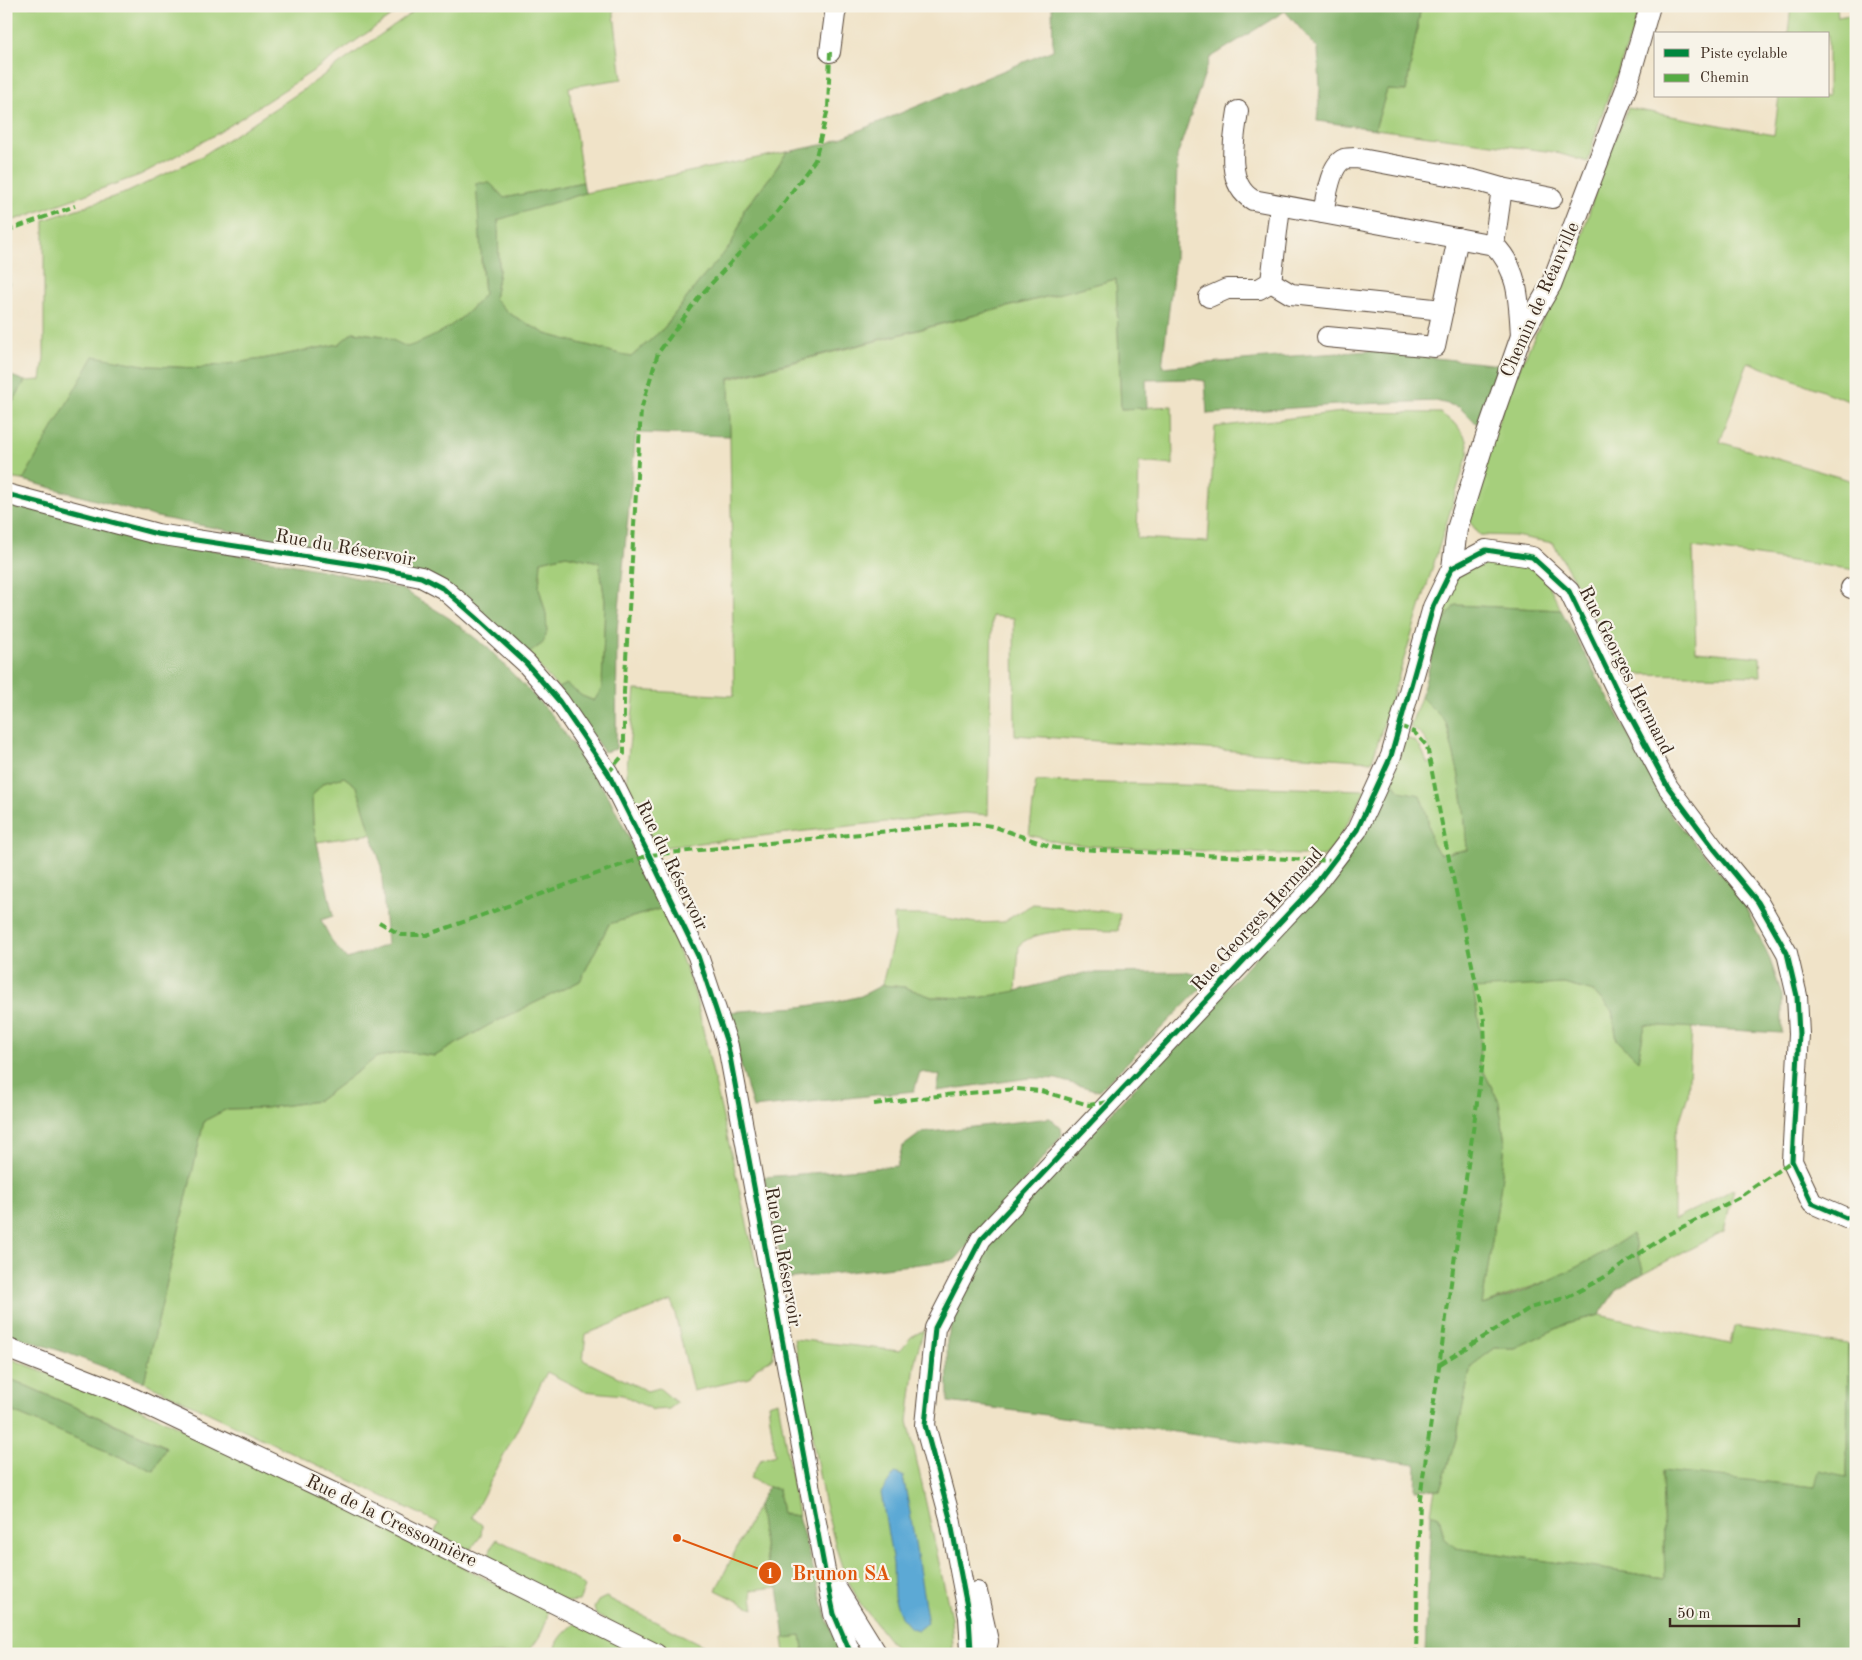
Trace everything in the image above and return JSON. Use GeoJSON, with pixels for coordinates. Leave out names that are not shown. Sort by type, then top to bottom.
{"type":"FeatureCollection","features":[{"type":"Feature","properties":{"kind":"street"},"geometry":{"type":"LineString","coordinates":[[830,52],[835,14],[838,6]]}},
{"type":"Feature","properties":{"kind":"street","name":"Chemin de Réanville"},"geometry":{"type":"LineString","coordinates":[[1452,568],[1457,529],[1487,433],[1521,336],[1552,284],[1627,86],[1650,6]]}},
{"type":"Feature","properties":{"kind":"street"},"geometry":{"type":"LineString","coordinates":[[1238,111],[1234,142],[1234,169],[1238,186],[1244,195],[1253,200],[1280,206],[1494,245],[1503,254],[1512,269],[1519,302],[1521,336]]}},
{"type":"Feature","properties":{"kind":"street"},"geometry":{"type":"LineString","coordinates":[[1323,213],[1333,172],[1337,164],[1345,158],[1356,158],[1474,180],[1552,198]]}},
{"type":"Feature","properties":{"kind":"street"},"geometry":{"type":"LineString","coordinates":[[1494,245],[1502,188]]}},
{"type":"Feature","properties":{"kind":"street"},"geometry":{"type":"LineString","coordinates":[[1271,282],[1280,206]]}},
{"type":"Feature","properties":{"kind":"street"},"geometry":{"type":"LineString","coordinates":[[1327,338],[1435,347],[1458,238]]}},
{"type":"Feature","properties":{"kind":"street"},"geometry":{"type":"LineString","coordinates":[[1209,297],[1227,289],[1260,289],[1271,282]]}},
{"type":"Feature","properties":{"kind":"street"},"geometry":{"type":"LineString","coordinates":[[1271,282],[1290,294],[1443,310]]}},
{"type":"Feature","properties":{"kind":"street","name":"Rue du Réservoir"},"geometry":{"type":"LineString","coordinates":[[6,494],[157,534],[367,566],[421,577],[444,589],[478,619],[526,663],[559,701],[608,773],[657,871],[698,956],[728,1046],[825,1571],[834,1614],[851,1654]]}},
{"type":"Feature","properties":{"kind":"street","name":"Rue Georges Hermand"},"geometry":{"type":"LineString","coordinates":[[970,1654],[969,1617],[950,1518],[925,1425],[935,1328],[981,1239],[1315,885],[1357,830],[1391,756],[1433,607],[1452,568],[1486,550],[1532,557],[1569,591],[1621,699],[1668,787],[1715,850],[1758,902],[1787,953],[1797,996],[1799,1034],[1792,1161],[1812,1203],[1846,1218],[1856,1216]]}},
{"type":"Feature","properties":{"kind":"street","name":"Rue de la Cressonnière"},"geometry":{"type":"LineString","coordinates":[[6,1348],[124,1394],[342,1497],[656,1654]]}},
{"type":"Feature","properties":{"kind":"street","name":"Rue Georges Hermand"},"geometry":{"type":"LineString","coordinates":[[950,1518],[977,1590],[988,1641],[985,1654]]}},
{"type":"Feature","properties":{"kind":"street","name":"Rue du Réservoir"},"geometry":{"type":"LineString","coordinates":[[825,1571],[877,1654]]}},
{"type":"Feature","properties":{"kind":"green space"},"geometry":{"type":"Polygon","coordinates":[[[6,6],[405,6],[316,69],[215,135],[140,175],[6,223],[6,6]]]}},
{"type":"Feature","properties":{"kind":"green space"},"geometry":{"type":"Polygon","coordinates":[[[421,6],[613,6],[622,79],[569,87],[583,182],[504,198],[490,183],[481,260],[484,294],[459,320],[429,339],[407,348],[384,336],[353,332],[339,344],[262,359],[199,368],[149,366],[94,357],[23,480],[6,478],[6,414],[25,381],[41,380],[44,358],[44,220],[128,192],[202,156],[300,92],[421,6]]]}},
{"type":"Feature","properties":{"kind":"green space"},"geometry":{"type":"Polygon","coordinates":[[[1052,6],[1421,6],[1406,91],[1387,90],[1375,129],[1317,121],[1320,89],[1318,49],[1285,11],[1210,58],[1177,156],[1175,259],[1162,367],[1370,351],[1501,365],[1477,424],[1459,407],[1436,401],[1337,405],[1207,414],[1205,381],[1191,379],[1146,380],[1147,408],[1121,409],[1116,279],[729,378],[730,436],[636,433],[617,630],[616,749],[604,752],[558,688],[566,684],[582,696],[594,701],[602,688],[605,601],[599,562],[566,555],[541,561],[539,588],[546,614],[547,631],[543,643],[528,654],[420,581],[377,556],[294,543],[157,517],[23,480],[94,356],[149,366],[199,368],[262,359],[339,344],[353,332],[384,336],[407,347],[440,333],[459,320],[484,294],[476,183],[490,183],[504,198],[583,182],[585,193],[498,220],[499,271],[494,299],[510,314],[546,334],[631,357],[664,328],[698,283],[731,245],[744,210],[787,152],[826,144],[1053,50],[1052,6]]]}},
{"type":"Feature","properties":{"kind":"green space"},"geometry":{"type":"Polygon","coordinates":[[[1421,6],[1641,6],[1599,123],[1588,162],[1554,152],[1375,129],[1387,90],[1406,91],[1421,6]]]}},
{"type":"Feature","properties":{"kind":"green space"},"geometry":{"type":"Polygon","coordinates":[[[1791,6],[1837,6],[1838,17],[1856,14],[1856,404],[1748,362],[1720,442],[1856,482],[1856,570],[1693,547],[1696,651],[1760,657],[1761,676],[1627,674],[1553,543],[1515,536],[1480,535],[1468,520],[1506,397],[1582,236],[1601,173],[1628,108],[1774,135],[1779,98],[1830,98],[1830,32],[1788,32],[1791,6]]]}},
{"type":"Feature","properties":{"kind":"green space"},"geometry":{"type":"Polygon","coordinates":[[[787,152],[771,176],[744,209],[741,222],[731,245],[698,283],[664,328],[631,357],[546,334],[510,314],[494,299],[499,271],[498,219],[585,193],[787,152]]]}},
{"type":"Feature","properties":{"kind":"green space"},"geometry":{"type":"Polygon","coordinates":[[[12,232],[6,340],[6,235],[12,232]]]}},
{"type":"Feature","properties":{"kind":"green space"},"geometry":{"type":"Polygon","coordinates":[[[1116,279],[1121,409],[1172,406],[1173,465],[1139,462],[1137,538],[1208,542],[1215,427],[1342,412],[1440,413],[1456,424],[1467,440],[1469,451],[1372,761],[1015,735],[1014,618],[992,616],[988,815],[964,813],[656,848],[627,785],[627,767],[635,690],[734,696],[729,379],[1116,279]]]}},
{"type":"Feature","properties":{"kind":"green space"},"geometry":{"type":"Polygon","coordinates":[[[6,374],[25,381],[6,414],[6,374]]]}},
{"type":"Feature","properties":{"kind":"green space"},"geometry":{"type":"Polygon","coordinates":[[[10,501],[148,538],[327,571],[402,589],[449,618],[488,648],[552,715],[609,797],[663,908],[609,924],[580,981],[489,1025],[435,1056],[405,1052],[377,1057],[318,1101],[265,1108],[227,1109],[204,1121],[144,1382],[67,1353],[6,1333],[6,509],[10,501]],[[344,777],[323,783],[312,796],[313,824],[333,916],[321,920],[333,943],[347,959],[387,945],[381,865],[357,787],[344,777]]]}},
{"type":"Feature","properties":{"kind":"green space"},"geometry":{"type":"Polygon","coordinates":[[[566,555],[599,562],[605,601],[602,688],[595,701],[582,696],[566,685],[558,688],[528,654],[543,643],[546,614],[539,588],[541,561],[566,555]]]}},
{"type":"Feature","properties":{"kind":"green space"},"geometry":{"type":"Polygon","coordinates":[[[1495,560],[1521,565],[1538,573],[1550,587],[1561,610],[1455,605],[1440,627],[1446,600],[1454,582],[1468,569],[1495,560]]]}},
{"type":"Feature","properties":{"kind":"green space"},"geometry":{"type":"Polygon","coordinates":[[[1455,605],[1561,610],[1672,816],[1741,897],[1770,960],[1782,995],[1782,1033],[1645,1025],[1638,1060],[1617,1040],[1612,1011],[1594,992],[1564,984],[1473,989],[1481,1033],[1479,1062],[1499,1102],[1505,1143],[1501,1184],[1482,1305],[1560,1276],[1632,1234],[1644,1273],[1617,1289],[1599,1315],[1571,1322],[1515,1348],[1495,1348],[1471,1366],[1456,1439],[1440,1489],[1415,1490],[1416,1464],[948,1402],[947,1340],[960,1298],[980,1254],[1331,876],[1375,817],[1392,779],[1400,791],[1420,795],[1427,815],[1431,840],[1439,854],[1467,850],[1464,809],[1458,771],[1446,722],[1421,697],[1440,627],[1455,605]]]}},
{"type":"Feature","properties":{"kind":"green space"},"geometry":{"type":"Polygon","coordinates":[[[1421,697],[1446,722],[1458,771],[1464,809],[1467,850],[1439,854],[1431,840],[1427,815],[1400,791],[1392,779],[1405,738],[1417,744],[1422,750],[1427,763],[1433,763],[1431,752],[1423,737],[1410,727],[1421,697]]]}},
{"type":"Feature","properties":{"kind":"green space"},"geometry":{"type":"Polygon","coordinates":[[[344,777],[357,786],[372,834],[317,842],[313,824],[312,796],[323,783],[344,777]]]}},
{"type":"Feature","properties":{"kind":"green space"},"geometry":{"type":"Polygon","coordinates":[[[1036,781],[1366,790],[1333,849],[1324,856],[1092,846],[1057,842],[1029,835],[1036,781]]]}},
{"type":"Feature","properties":{"kind":"green space"},"geometry":{"type":"Polygon","coordinates":[[[1033,904],[1120,913],[1118,931],[1080,930],[1052,932],[1028,939],[1019,945],[1016,992],[978,998],[932,997],[904,987],[882,985],[895,932],[894,915],[928,915],[976,923],[1003,922],[1033,904]]]}},
{"type":"Feature","properties":{"kind":"green space"},"geometry":{"type":"Polygon","coordinates":[[[663,908],[695,994],[757,1268],[763,1267],[775,1339],[773,1358],[756,1368],[749,1378],[693,1391],[672,1301],[586,1334],[583,1360],[647,1391],[659,1388],[677,1403],[669,1409],[653,1410],[623,1395],[584,1391],[547,1372],[472,1517],[482,1525],[481,1536],[470,1550],[434,1534],[439,1523],[144,1382],[204,1121],[227,1109],[265,1108],[318,1101],[377,1057],[405,1052],[435,1056],[489,1025],[580,981],[609,924],[663,908]]]}},
{"type":"Feature","properties":{"kind":"green space"},"geometry":{"type":"Polygon","coordinates":[[[1186,972],[1211,978],[1099,1091],[1056,1079],[1030,1078],[937,1091],[940,1075],[920,1072],[914,1091],[753,1108],[726,1012],[799,1007],[836,1002],[861,996],[882,985],[904,987],[932,997],[978,998],[1016,991],[1084,973],[1186,972]]]}},
{"type":"Feature","properties":{"kind":"green space"},"geometry":{"type":"Polygon","coordinates":[[[1564,984],[1594,992],[1612,1011],[1617,1040],[1638,1059],[1645,1025],[1692,1027],[1688,1095],[1674,1138],[1674,1220],[1734,1189],[1724,1231],[1644,1273],[1632,1234],[1605,1252],[1558,1277],[1482,1305],[1501,1184],[1505,1143],[1499,1102],[1479,1062],[1481,1033],[1473,988],[1564,984]]]}},
{"type":"Feature","properties":{"kind":"green space"},"geometry":{"type":"Polygon","coordinates":[[[1050,1118],[1061,1128],[1062,1135],[1017,1190],[955,1260],[785,1279],[764,1177],[897,1166],[902,1147],[921,1133],[1050,1118]]]}},
{"type":"Feature","properties":{"kind":"green space"},"geometry":{"type":"Polygon","coordinates":[[[1599,1315],[1730,1344],[1734,1327],[1848,1344],[1847,1477],[1815,1487],[1662,1472],[1665,1578],[1455,1548],[1444,1538],[1439,1516],[1431,1513],[1435,1489],[1440,1489],[1456,1439],[1471,1366],[1495,1348],[1515,1348],[1571,1322],[1599,1315]]]}},
{"type":"Feature","properties":{"kind":"green space"},"geometry":{"type":"Polygon","coordinates":[[[924,1330],[916,1356],[908,1421],[951,1617],[953,1647],[950,1654],[900,1654],[860,1603],[844,1573],[824,1501],[794,1339],[900,1351],[911,1337],[924,1330]]]}},
{"type":"Feature","properties":{"kind":"green space"},"geometry":{"type":"Polygon","coordinates":[[[1848,1344],[1856,1345],[1856,1654],[1425,1654],[1431,1513],[1439,1516],[1444,1538],[1456,1548],[1665,1578],[1662,1471],[1815,1487],[1819,1471],[1847,1477],[1848,1344]]]}},
{"type":"Feature","properties":{"kind":"green space"},"geometry":{"type":"Polygon","coordinates":[[[6,1357],[129,1404],[315,1490],[548,1611],[546,1623],[541,1633],[528,1652],[524,1650],[522,1654],[6,1654],[6,1409],[154,1471],[165,1446],[6,1377],[6,1357]]]}},
{"type":"Feature","properties":{"kind":"green space"},"geometry":{"type":"Polygon","coordinates":[[[6,1377],[166,1447],[154,1471],[6,1409],[6,1377]]]}},
{"type":"Feature","properties":{"kind":"green space"},"geometry":{"type":"Polygon","coordinates":[[[778,1401],[798,1516],[782,1514],[778,1489],[768,1487],[750,1478],[760,1460],[775,1455],[768,1404],[778,1401]]]}},
{"type":"Feature","properties":{"kind":"green space"},"geometry":{"type":"Polygon","coordinates":[[[768,1487],[778,1489],[782,1514],[798,1516],[828,1622],[841,1654],[804,1654],[801,1636],[785,1638],[778,1587],[768,1570],[758,1505],[768,1487]]]}},
{"type":"Feature","properties":{"kind":"green space"},"geometry":{"type":"Polygon","coordinates":[[[758,1505],[768,1570],[778,1587],[751,1590],[754,1609],[716,1590],[758,1505]]]}},
{"type":"Feature","properties":{"kind":"green space"},"geometry":{"type":"Polygon","coordinates":[[[497,1539],[578,1581],[585,1587],[579,1601],[567,1602],[492,1562],[489,1554],[497,1539]]]}},
{"type":"Feature","properties":{"kind":"green space"},"geometry":{"type":"Polygon","coordinates":[[[606,1597],[720,1654],[672,1654],[596,1615],[594,1608],[598,1601],[606,1597]]]}},
{"type":"Feature","properties":{"kind":"green space"},"geometry":{"type":"Polygon","coordinates":[[[576,1623],[641,1654],[555,1654],[559,1640],[576,1623]]]}},
{"type":"Feature","properties":{"kind":"green space"},"geometry":{"type":"Polygon","coordinates":[[[801,1636],[804,1654],[785,1654],[783,1638],[801,1636]]]}},
{"type":"Feature","properties":{"kind":"water"},"geometry":{"type":"Polygon","coordinates":[[[895,1473],[903,1476],[928,1622],[918,1630],[911,1628],[901,1617],[894,1597],[893,1564],[881,1493],[895,1473]]]}},
{"type":"Feature","properties":{"kind":"marked path"},"geometry":{"type":"LineString","coordinates":[[608,773],[624,754],[624,692],[641,410],[658,353],[700,296],[777,212],[815,160],[828,109],[830,52]]}},
{"type":"Feature","properties":{"kind":"marked path"},"geometry":{"type":"LineString","coordinates":[[6,231],[75,206]]}},
{"type":"Feature","properties":{"kind":"marked path"},"geometry":{"type":"LineString","coordinates":[[1400,726],[1414,732],[1427,746],[1446,845],[1484,1020],[1485,1047],[1420,1498],[1416,1654]]}},
{"type":"Feature","properties":{"kind":"marked path"},"geometry":{"type":"LineString","coordinates":[[379,922],[401,935],[427,935],[649,855],[970,823],[992,826],[1055,848],[1333,861]]}},
{"type":"Feature","properties":{"kind":"marked path"},"geometry":{"type":"LineString","coordinates":[[874,1104],[1016,1089],[1041,1091],[1089,1105],[1109,1102]]}},
{"type":"Feature","properties":{"kind":"marked path"},"geometry":{"type":"LineString","coordinates":[[1440,1364],[1530,1308],[1568,1297],[1603,1278],[1667,1235],[1738,1198],[1792,1161]]}},
{"type":"Feature","properties":{"kind":"cycle path"},"geometry":{"type":"LineString","coordinates":[[6,494],[157,534],[367,566],[421,577],[444,589],[478,619],[526,663],[559,701],[608,773],[649,855],[698,956],[728,1046],[825,1571],[834,1614],[851,1654]]}},
{"type":"Feature","properties":{"kind":"cycle path"},"geometry":{"type":"LineString","coordinates":[[970,1654],[969,1617],[950,1518],[925,1425],[935,1328],[981,1239],[1315,885],[1357,830],[1391,756],[1433,607],[1452,568],[1486,550],[1532,557],[1569,591],[1621,699],[1668,787],[1715,850],[1758,902],[1787,953],[1797,996],[1799,1034],[1792,1161],[1812,1203],[1846,1218],[1856,1216]]}},
{"type":"Feature","properties":{"kind":"place","name":"Brunon SA"},"geometry":{"type":"Point","coordinates":[677,1538]}}]}
